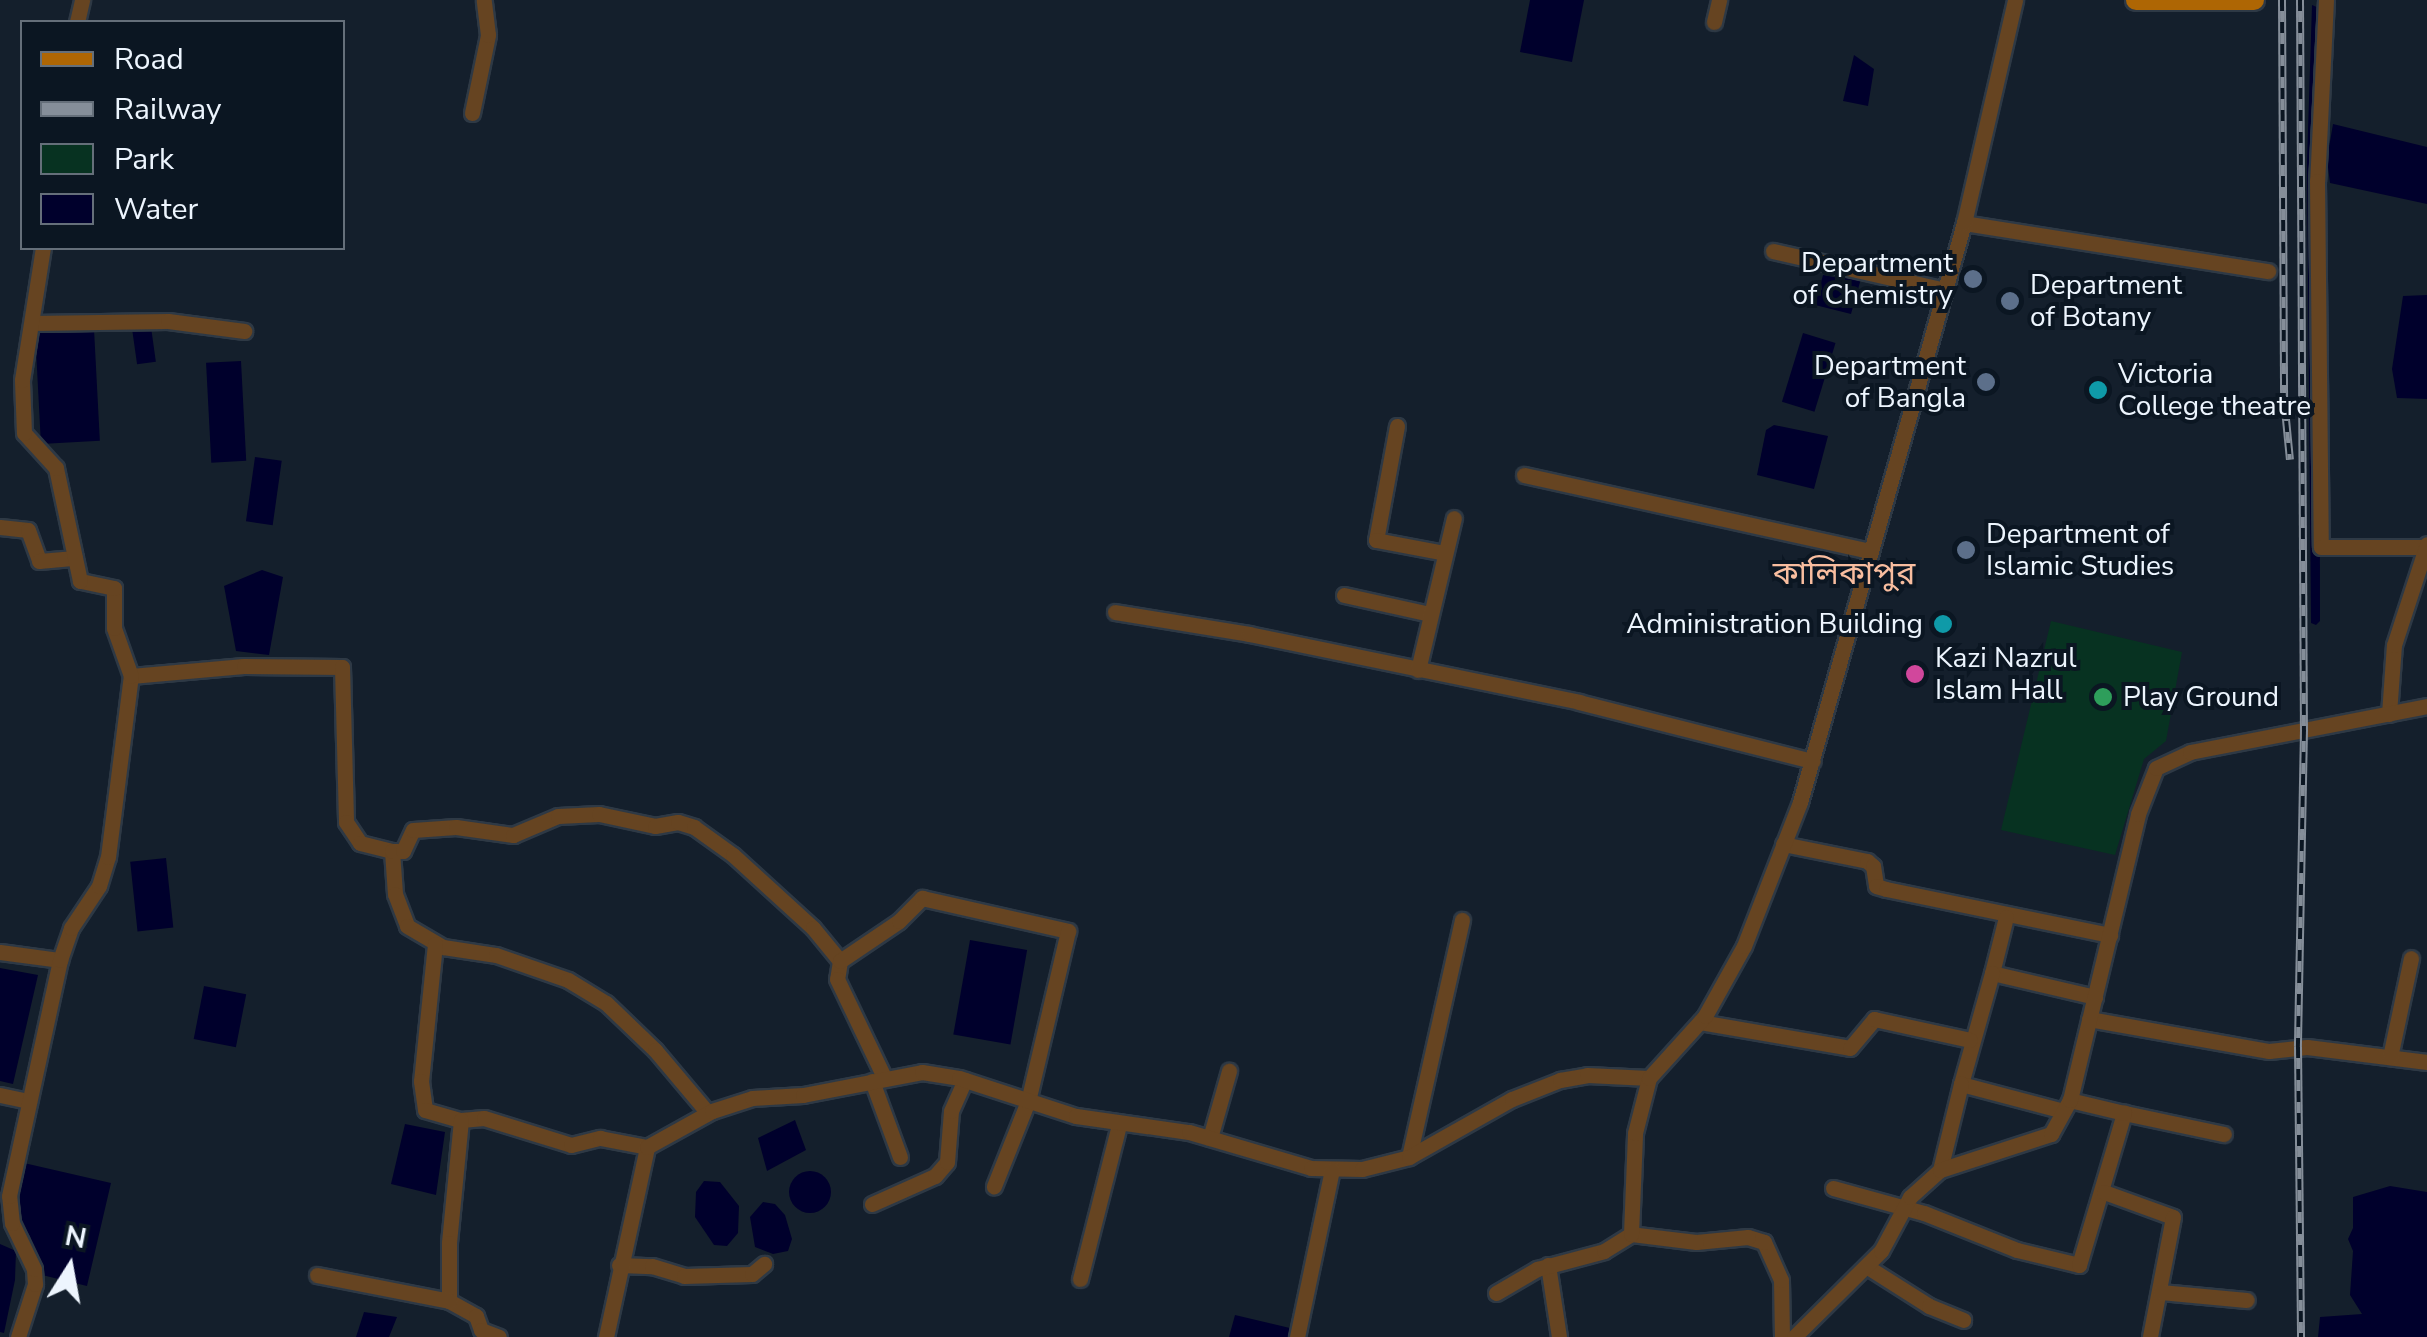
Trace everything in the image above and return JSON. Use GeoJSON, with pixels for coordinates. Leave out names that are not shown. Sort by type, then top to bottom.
{"type":"FeatureCollection","features":[{"type":"Feature","properties":{"kind":"main road"},"geometry":{"type":"LineString","coordinates":[[2136,0],[2254,0]]}},
{"type":"Feature","properties":{"kind":"street"},"geometry":{"type":"LineString","coordinates":[[472,113],[488,35],[484,0]]}},
{"type":"Feature","properties":{"kind":"street"},"geometry":{"type":"LineString","coordinates":[[1714,22],[1719,0]]}},
{"type":"Feature","properties":{"kind":"street"},"geometry":{"type":"LineString","coordinates":[[1632,1234],[1635,1132],[1650,1078],[1700,1022],[1744,946],[1813,761],[1964,223],[2015,0]]}},
{"type":"Feature","properties":{"kind":"street"},"geometry":{"type":"LineString","coordinates":[[2326,0],[2317,180],[2321,547],[2426,546],[2394,645],[2389,714]]}},
{"type":"Feature","properties":{"kind":"street"},"geometry":{"type":"LineString","coordinates":[[1964,223],[2268,271]]}},
{"type":"Feature","properties":{"kind":"street"},"geometry":{"type":"LineString","coordinates":[[18,1337],[35,1284],[34,1270],[12,1223],[9,1196],[60,960],[71,928],[99,886],[108,857],[131,676],[114,628],[114,588],[82,584],[56,468],[24,433],[22,380],[43,250]]}},
{"type":"Feature","properties":{"kind":"street"},"geometry":{"type":"LineString","coordinates":[[1773,251],[1944,290]]}},
{"type":"Feature","properties":{"kind":"street"},"geometry":{"type":"LineString","coordinates":[[32,323],[149,320],[244,331]]}},
{"type":"Feature","properties":{"kind":"street"},"geometry":{"type":"LineString","coordinates":[[1396,426],[1376,540],[1445,553]]}},
{"type":"Feature","properties":{"kind":"street"},"geometry":{"type":"LineString","coordinates":[[1524,475],[1870,551]]}},
{"type":"Feature","properties":{"kind":"street"},"geometry":{"type":"LineString","coordinates":[[1418,670],[1454,518]]}},
{"type":"Feature","properties":{"kind":"street"},"geometry":{"type":"LineString","coordinates":[[0,527],[28,530],[39,561],[75,558]]}},
{"type":"Feature","properties":{"kind":"street"},"geometry":{"type":"LineString","coordinates":[[1344,595],[1430,614]]}},
{"type":"Feature","properties":{"kind":"street"},"geometry":{"type":"LineString","coordinates":[[1115,612],[1580,702],[1813,761]]}},
{"type":"Feature","properties":{"kind":"street"},"geometry":{"type":"LineString","coordinates":[[131,676],[204,668],[342,667],[346,822],[360,843],[403,851],[413,830],[434,826],[513,835],[558,816],[598,814],[655,826],[678,822],[733,855],[813,928],[840,961]]}},
{"type":"Feature","properties":{"kind":"street"},"geometry":{"type":"LineString","coordinates":[[1796,1337],[1881,1252],[1910,1197],[1940,1170],[2051,1134],[2067,1105],[2142,801],[2156,768],[2190,752],[2427,706]]}},
{"type":"Feature","properties":{"kind":"street"},"geometry":{"type":"LineString","coordinates":[[1783,844],[1867,861],[1873,866],[1876,886],[1886,890],[2110,935]]}},
{"type":"Feature","properties":{"kind":"street"},"geometry":{"type":"LineString","coordinates":[[392,851],[395,894],[407,926],[435,944],[496,955],[568,980],[606,1003],[655,1050],[708,1114]]}},
{"type":"Feature","properties":{"kind":"street"},"geometry":{"type":"LineString","coordinates":[[900,1156],[878,1079],[837,979],[840,961],[899,921],[922,898],[1068,931],[1028,1101],[994,1186]]}},
{"type":"Feature","properties":{"kind":"street"},"geometry":{"type":"LineString","coordinates":[[1940,1170],[1970,1040],[2006,917]]}},
{"type":"Feature","properties":{"kind":"street"},"geometry":{"type":"LineString","coordinates":[[1409,1158],[1462,920]]}},
{"type":"Feature","properties":{"kind":"street"},"geometry":{"type":"LineString","coordinates":[[435,944],[423,1104],[431,1114],[461,1120],[484,1118],[571,1145],[600,1138],[647,1147],[708,1114],[752,1098],[803,1095],[922,1072],[965,1080],[1118,1125],[1210,1138],[1332,1170],[1362,1169],[1409,1158],[1512,1099],[1560,1080],[1586,1075],[1650,1078]]}},
{"type":"Feature","properties":{"kind":"street"},"geometry":{"type":"LineString","coordinates":[[0,952],[60,960]]}},
{"type":"Feature","properties":{"kind":"street"},"geometry":{"type":"LineString","coordinates":[[2390,1057],[2411,958]]}},
{"type":"Feature","properties":{"kind":"street"},"geometry":{"type":"LineString","coordinates":[[1992,973],[2095,997]]}},
{"type":"Feature","properties":{"kind":"street"},"geometry":{"type":"LineString","coordinates":[[1700,1022],[1850,1048],[1874,1019],[1970,1040]]}},
{"type":"Feature","properties":{"kind":"street"},"geometry":{"type":"LineString","coordinates":[[2090,1019],[2268,1051],[2307,1047],[2427,1062]]}},
{"type":"Feature","properties":{"kind":"street"},"geometry":{"type":"LineString","coordinates":[[1210,1138],[1229,1072]]}},
{"type":"Feature","properties":{"kind":"street"},"geometry":{"type":"LineString","coordinates":[[872,1204],[934,1176],[947,1162],[951,1111],[965,1080]]}},
{"type":"Feature","properties":{"kind":"street"},"geometry":{"type":"LineString","coordinates":[[1960,1084],[2224,1134]]}},
{"type":"Feature","properties":{"kind":"street"},"geometry":{"type":"LineString","coordinates":[[0,1095],[30,1100]]}},
{"type":"Feature","properties":{"kind":"street"},"geometry":{"type":"LineString","coordinates":[[1833,1188],[1924,1213],[2017,1250],[2080,1265],[2124,1113]]}},
{"type":"Feature","properties":{"kind":"street"},"geometry":{"type":"LineString","coordinates":[[449,1302],[449,1243],[461,1120]]}},
{"type":"Feature","properties":{"kind":"street"},"geometry":{"type":"LineString","coordinates":[[1080,1279],[1118,1125]]}},
{"type":"Feature","properties":{"kind":"street"},"geometry":{"type":"LineString","coordinates":[[606,1337],[647,1147]]}},
{"type":"Feature","properties":{"kind":"street"},"geometry":{"type":"LineString","coordinates":[[1298,1337],[1314,1268],[1310,1256],[1332,1170]]}},
{"type":"Feature","properties":{"kind":"street"},"geometry":{"type":"LineString","coordinates":[[2104,1192],[2173,1217],[2150,1337]]}},
{"type":"Feature","properties":{"kind":"street"},"geometry":{"type":"LineString","coordinates":[[1496,1294],[1548,1265],[1604,1251],[1632,1234],[1696,1242],[1748,1237],[1764,1242],[1781,1280],[1782,1337]]}},
{"type":"Feature","properties":{"kind":"street"},"geometry":{"type":"LineString","coordinates":[[619,1265],[652,1266],[684,1276],[752,1274],[764,1264]]}},
{"type":"Feature","properties":{"kind":"street"},"geometry":{"type":"LineString","coordinates":[[1548,1265],[1559,1337]]}},
{"type":"Feature","properties":{"kind":"street"},"geometry":{"type":"LineString","coordinates":[[1866,1266],[1929,1306],[1964,1320]]}},
{"type":"Feature","properties":{"kind":"street"},"geometry":{"type":"LineString","coordinates":[[317,1275],[449,1302],[476,1316],[480,1333],[499,1337]]}},
{"type":"Feature","properties":{"kind":"street"},"geometry":{"type":"LineString","coordinates":[[2160,1292],[2247,1300]]}},
{"type":"Feature","properties":{"kind":"green space","name":"Play Ground"},"geometry":{"type":"Polygon","coordinates":[[[2051,621],[2182,652],[2166,741],[2144,759],[2115,855],[2001,830],[2051,621]]]}},
{"type":"Feature","properties":{"kind":"water"},"geometry":{"type":"Polygon","coordinates":[[[1530,0],[1584,0],[1572,62],[1520,52],[1530,0]]]}},
{"type":"Feature","properties":{"kind":"water"},"geometry":{"type":"Polygon","coordinates":[[[2312,5],[2319,8],[2320,621],[2316,625],[2311,623],[2307,162],[2312,5]]]}},
{"type":"Feature","properties":{"kind":"water"},"geometry":{"type":"Polygon","coordinates":[[[1854,55],[1874,69],[1868,106],[1843,101],[1854,55]]]}},
{"type":"Feature","properties":{"kind":"water"},"geometry":{"type":"Polygon","coordinates":[[[2333,124],[2427,147],[2427,204],[2330,183],[2327,159],[2333,124]]]}},
{"type":"Feature","properties":{"kind":"water"},"geometry":{"type":"Polygon","coordinates":[[[1842,270],[1862,275],[1851,314],[1815,305],[1823,275],[1839,278],[1842,270]]]}},
{"type":"Feature","properties":{"kind":"water"},"geometry":{"type":"Polygon","coordinates":[[[2427,295],[2427,399],[2397,398],[2392,369],[2403,296],[2427,295]]]}},
{"type":"Feature","properties":{"kind":"water"},"geometry":{"type":"Polygon","coordinates":[[[151,327],[156,362],[137,364],[132,330],[151,327]]]}},
{"type":"Feature","properties":{"kind":"water"},"geometry":{"type":"Polygon","coordinates":[[[94,329],[100,441],[41,444],[35,332],[94,329]]]}},
{"type":"Feature","properties":{"kind":"water"},"geometry":{"type":"Polygon","coordinates":[[[1803,333],[1836,343],[1814,412],[1782,402],[1803,333]]]}},
{"type":"Feature","properties":{"kind":"water"},"geometry":{"type":"Polygon","coordinates":[[[241,361],[246,461],[211,463],[206,363],[241,361]]]}},
{"type":"Feature","properties":{"kind":"water"},"geometry":{"type":"Polygon","coordinates":[[[1774,425],[1828,436],[1814,489],[1757,475],[1766,430],[1774,425]]]}},
{"type":"Feature","properties":{"kind":"water"},"geometry":{"type":"Polygon","coordinates":[[[255,457],[282,461],[273,525],[246,521],[255,457]]]}},
{"type":"Feature","properties":{"kind":"water"},"geometry":{"type":"Polygon","coordinates":[[[262,570],[283,577],[269,655],[236,651],[224,586],[262,570]]]}},
{"type":"Feature","properties":{"kind":"water"},"geometry":{"type":"Polygon","coordinates":[[[166,858],[173,928],[138,931],[130,862],[166,858]]]}},
{"type":"Feature","properties":{"kind":"water"},"geometry":{"type":"Polygon","coordinates":[[[970,940],[1027,950],[1010,1045],[953,1035],[970,940]]]}},
{"type":"Feature","properties":{"kind":"water"},"geometry":{"type":"Polygon","coordinates":[[[0,968],[38,975],[13,1084],[0,1081],[0,968]]]}},
{"type":"Feature","properties":{"kind":"water"},"geometry":{"type":"Polygon","coordinates":[[[204,986],[246,994],[236,1047],[194,1039],[204,986]]]}},
{"type":"Feature","properties":{"kind":"water"},"geometry":{"type":"Polygon","coordinates":[[[795,1120],[806,1150],[767,1171],[758,1138],[795,1120]]]}},
{"type":"Feature","properties":{"kind":"water"},"geometry":{"type":"Polygon","coordinates":[[[405,1124],[445,1132],[436,1195],[391,1184],[405,1124]]]}},
{"type":"Feature","properties":{"kind":"water"},"geometry":{"type":"Polygon","coordinates":[[[24,1163],[111,1183],[87,1286],[42,1275],[30,1236],[16,1215],[24,1163]]]}},
{"type":"Feature","properties":{"kind":"water"},"geometry":{"type":"Polygon","coordinates":[[[810,1171],[825,1177],[831,1192],[825,1207],[810,1213],[795,1207],[789,1192],[795,1177],[810,1171]]]}},
{"type":"Feature","properties":{"kind":"water"},"geometry":{"type":"Polygon","coordinates":[[[704,1181],[720,1182],[739,1206],[738,1233],[727,1246],[714,1245],[695,1217],[696,1192],[704,1181]]]}},
{"type":"Feature","properties":{"kind":"water"},"geometry":{"type":"Polygon","coordinates":[[[2390,1186],[2427,1192],[2427,1337],[2318,1337],[2320,1317],[2362,1314],[2350,1295],[2353,1251],[2348,1239],[2353,1228],[2353,1197],[2390,1186]]]}},
{"type":"Feature","properties":{"kind":"water"},"geometry":{"type":"Polygon","coordinates":[[[763,1202],[775,1204],[785,1215],[792,1239],[788,1251],[773,1254],[755,1247],[750,1217],[763,1202]]]}},
{"type":"Feature","properties":{"kind":"water"},"geometry":{"type":"Polygon","coordinates":[[[0,1244],[16,1251],[15,1280],[4,1333],[0,1332],[0,1244]]]}},
{"type":"Feature","properties":{"kind":"water"},"geometry":{"type":"Polygon","coordinates":[[[364,1312],[397,1317],[389,1337],[356,1337],[364,1312]]]}},
{"type":"Feature","properties":{"kind":"water"},"geometry":{"type":"Polygon","coordinates":[[[1235,1315],[1294,1329],[1292,1337],[1229,1337],[1235,1315]]]}},
{"type":"Feature","properties":{"kind":"railway"},"geometry":{"type":"LineString","coordinates":[[2282,0],[2284,399],[2290,460]]}},
{"type":"Feature","properties":{"kind":"railway"},"geometry":{"type":"LineString","coordinates":[[2300,0],[2304,730],[2298,1047],[2301,1337]]}},
{"type":"Feature","properties":{"kind":"place","name":"Department of Chemistry"},"geometry":{"type":"Point","coordinates":[1973,279]}},
{"type":"Feature","properties":{"kind":"place","name":"Department of Botany"},"geometry":{"type":"Point","coordinates":[2010,301]}},
{"type":"Feature","properties":{"kind":"place","name":"Department of Bangla"},"geometry":{"type":"Point","coordinates":[1986,382]}},
{"type":"Feature","properties":{"kind":"place","name":"Victoria College theatre"},"geometry":{"type":"Point","coordinates":[2098,390]}},
{"type":"Feature","properties":{"kind":"place","name":"Department of Islamic Studies"},"geometry":{"type":"Point","coordinates":[1966,550]}},
{"type":"Feature","properties":{"kind":"place","name":"Administration Building"},"geometry":{"type":"Point","coordinates":[1943,624]}},
{"type":"Feature","properties":{"kind":"place","name":"Kazi Nazrul Islam Hall"},"geometry":{"type":"Point","coordinates":[1915,674]}},
{"type":"Feature","properties":{"kind":"place","name":"Play Ground"},"geometry":{"type":"Point","coordinates":[2103,697]}},
{"type":"Feature","properties":{"kind":"district","name":"কালিকাপুর"},"geometry":{"type":"Point","coordinates":[1844,574]}}]}
